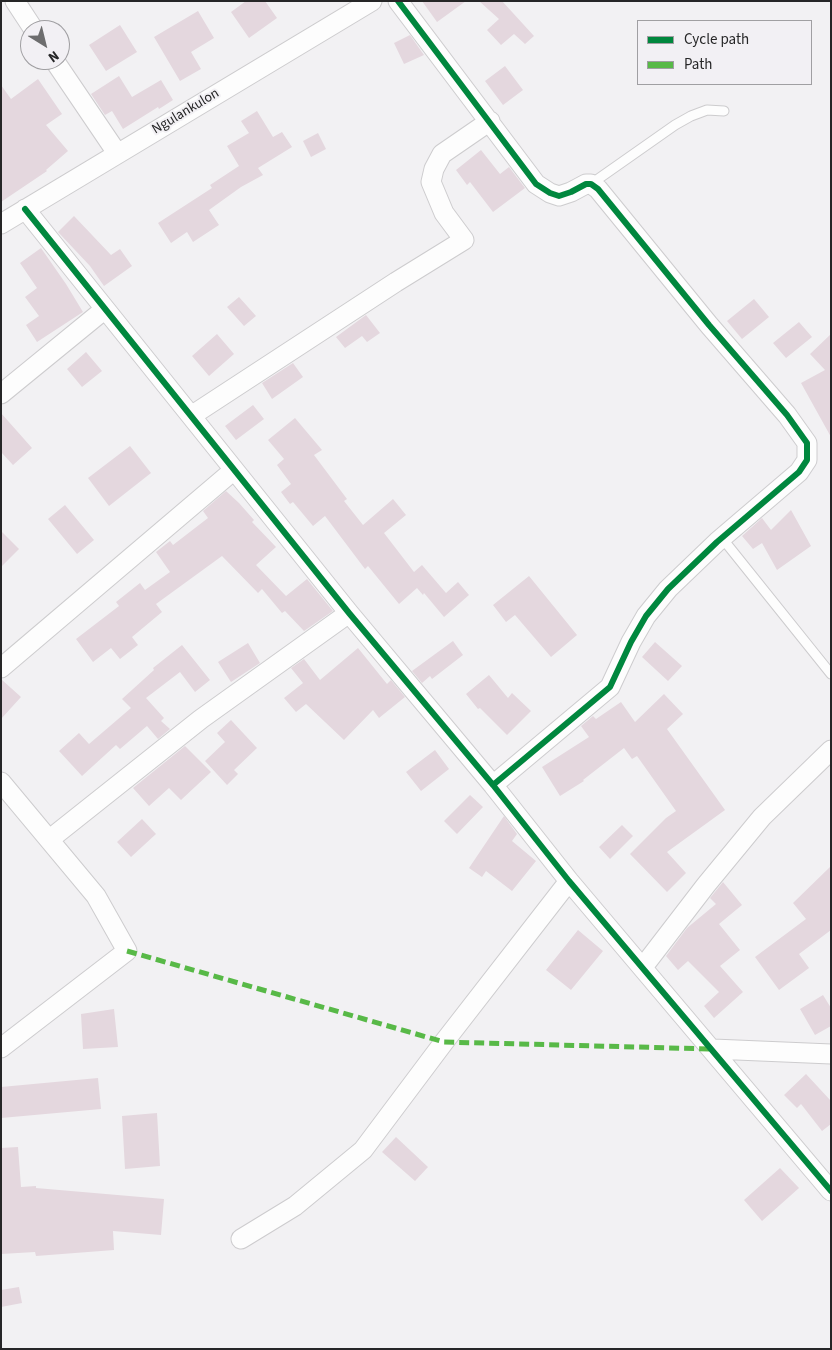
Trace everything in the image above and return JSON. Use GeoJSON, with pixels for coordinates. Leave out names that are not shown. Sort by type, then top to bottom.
{"type":"FeatureCollection","features":[{"type":"Feature","properties":{"kind":"street"},"geometry":{"type":"LineString","coordinates":[[15,1],[27,20]]}},
{"type":"Feature","properties":{"kind":"street","name":"Ngulankulon"},"geometry":{"type":"LineString","coordinates":[[1,224],[372,1]]}},
{"type":"Feature","properties":{"kind":"street"},"geometry":{"type":"LineString","coordinates":[[398,1],[536,184],[559,196],[591,184],[598,189],[709,325],[787,415],[808,443],[807,460],[799,472],[722,538],[668,589],[646,616],[631,642],[610,688],[493,785]]}},
{"type":"Feature","properties":{"kind":"street"},"geometry":{"type":"LineString","coordinates":[[61,70],[117,153]]}},
{"type":"Feature","properties":{"kind":"street"},"geometry":{"type":"LineString","coordinates":[[191,416],[396,282],[464,240],[444,213],[431,182],[434,169],[442,154],[490,121]]}},
{"type":"Feature","properties":{"kind":"street"},"geometry":{"type":"LineString","coordinates":[[26,209],[349,613],[493,785],[569,881],[831,1191]]}},
{"type":"Feature","properties":{"kind":"street"},"geometry":{"type":"LineString","coordinates":[[1,394],[105,308]]}},
{"type":"Feature","properties":{"kind":"street"},"geometry":{"type":"LineString","coordinates":[[1,668],[234,470]]}},
{"type":"Feature","properties":{"kind":"street"},"geometry":{"type":"LineString","coordinates":[[50,839],[201,719],[349,613]]}},
{"type":"Feature","properties":{"kind":"street"},"geometry":{"type":"LineString","coordinates":[[643,967],[706,885],[762,817],[831,750]]}},
{"type":"Feature","properties":{"kind":"street"},"geometry":{"type":"LineString","coordinates":[[1,782],[96,896],[127,951],[1,1048]]}},
{"type":"Feature","properties":{"kind":"street"},"geometry":{"type":"LineString","coordinates":[[241,1240],[295,1206],[363,1150],[569,881]]}},
{"type":"Feature","properties":{"kind":"street"},"geometry":{"type":"LineString","coordinates":[[712,1049],[831,1054]]}},
{"type":"Feature","properties":{"kind":"lane"},"geometry":{"type":"LineString","coordinates":[[591,184],[675,125],[707,110],[724,111]]}},
{"type":"Feature","properties":{"kind":"lane"},"geometry":{"type":"LineString","coordinates":[[722,538],[831,674]]}},
{"type":"Feature","properties":{"kind":"building"},"geometry":{"type":"Polygon","coordinates":[[[246,1],[265,1],[277,18],[249,38],[231,12],[246,1]]]}},
{"type":"Feature","properties":{"kind":"building"},"geometry":{"type":"Polygon","coordinates":[[[422,1],[466,1],[437,22],[422,1]]]}},
{"type":"Feature","properties":{"kind":"building"},"geometry":{"type":"Polygon","coordinates":[[[479,1],[502,1],[534,36],[525,44],[514,34],[501,45],[487,30],[499,19],[479,1]]]}},
{"type":"Feature","properties":{"kind":"building"},"geometry":{"type":"Polygon","coordinates":[[[198,11],[214,38],[191,52],[201,69],[180,81],[154,37],[198,11]]]}},
{"type":"Feature","properties":{"kind":"building"},"geometry":{"type":"Polygon","coordinates":[[[120,25],[137,52],[106,71],[89,45],[120,25]]]}},
{"type":"Feature","properties":{"kind":"building"},"geometry":{"type":"Polygon","coordinates":[[[410,35],[424,55],[404,64],[394,43],[410,35]]]}},
{"type":"Feature","properties":{"kind":"building"},"geometry":{"type":"Polygon","coordinates":[[[505,66],[523,90],[503,105],[485,81],[505,66]]]}},
{"type":"Feature","properties":{"kind":"building"},"geometry":{"type":"Polygon","coordinates":[[[119,76],[132,97],[161,80],[173,100],[123,129],[112,111],[105,115],[91,94],[119,76]]]}},
{"type":"Feature","properties":{"kind":"building"},"geometry":{"type":"Polygon","coordinates":[[[38,79],[62,114],[46,125],[68,151],[47,171],[1,202],[1,85],[11,99],[38,79]]]}},
{"type":"Feature","properties":{"kind":"building"},"geometry":{"type":"Polygon","coordinates":[[[257,111],[273,137],[282,132],[292,147],[258,168],[263,175],[241,187],[209,210],[219,225],[193,242],[187,232],[171,243],[158,223],[212,188],[210,185],[239,166],[227,146],[249,133],[241,121],[257,111]]]}},
{"type":"Feature","properties":{"kind":"building"},"geometry":{"type":"Polygon","coordinates":[[[318,133],[326,149],[311,157],[303,141],[318,133]]]}},
{"type":"Feature","properties":{"kind":"building"},"geometry":{"type":"Polygon","coordinates":[[[481,150],[500,174],[509,167],[525,188],[493,212],[470,182],[467,185],[456,170],[481,150]]]}},
{"type":"Feature","properties":{"kind":"building"},"geometry":{"type":"Polygon","coordinates":[[[74,216],[111,255],[120,249],[132,266],[104,286],[90,266],[58,232],[74,216]]]}},
{"type":"Feature","properties":{"kind":"building"},"geometry":{"type":"Polygon","coordinates":[[[41,248],[83,312],[37,342],[26,325],[39,316],[25,297],[37,288],[20,263],[41,248]]]}},
{"type":"Feature","properties":{"kind":"building"},"geometry":{"type":"Polygon","coordinates":[[[239,297],[256,316],[244,326],[227,307],[239,297]]]}},
{"type":"Feature","properties":{"kind":"building"},"geometry":{"type":"Polygon","coordinates":[[[754,299],[769,317],[742,339],[727,321],[754,299]]]}},
{"type":"Feature","properties":{"kind":"building"},"geometry":{"type":"Polygon","coordinates":[[[366,315],[380,333],[367,342],[362,336],[345,348],[336,337],[366,315]]]}},
{"type":"Feature","properties":{"kind":"building"},"geometry":{"type":"Polygon","coordinates":[[[799,322],[812,337],[786,358],[773,343],[799,322]]]}},
{"type":"Feature","properties":{"kind":"building"},"geometry":{"type":"Polygon","coordinates":[[[217,334],[234,354],[209,376],[192,356],[217,334]]]}},
{"type":"Feature","properties":{"kind":"building"},"geometry":{"type":"Polygon","coordinates":[[[831,334],[831,437],[801,383],[825,370],[810,354],[831,334]]]}},
{"type":"Feature","properties":{"kind":"building"},"geometry":{"type":"Polygon","coordinates":[[[86,352],[102,371],[82,387],[67,369],[86,352]]]}},
{"type":"Feature","properties":{"kind":"building"},"geometry":{"type":"Polygon","coordinates":[[[293,363],[303,377],[272,399],[262,383],[293,363]]]}},
{"type":"Feature","properties":{"kind":"building"},"geometry":{"type":"Polygon","coordinates":[[[253,405],[264,419],[236,440],[225,426],[253,405]]]}},
{"type":"Feature","properties":{"kind":"building"},"geometry":{"type":"Polygon","coordinates":[[[1,413],[32,448],[13,465],[1,452],[1,413]]]}},
{"type":"Feature","properties":{"kind":"building"},"geometry":{"type":"Polygon","coordinates":[[[295,418],[322,450],[314,455],[347,499],[344,501],[363,525],[393,499],[406,515],[384,533],[414,572],[422,565],[446,593],[458,582],[469,595],[444,617],[424,593],[423,595],[417,588],[399,604],[368,566],[365,569],[325,516],[313,526],[293,502],[290,504],[281,492],[291,484],[277,465],[284,459],[268,440],[295,418]]]}},
{"type":"Feature","properties":{"kind":"building"},"geometry":{"type":"Polygon","coordinates":[[[130,446],[151,473],[109,506],[88,478],[130,446]]]}},
{"type":"Feature","properties":{"kind":"building"},"geometry":{"type":"Polygon","coordinates":[[[226,491],[239,503],[254,520],[252,522],[276,547],[256,565],[286,596],[307,579],[333,611],[304,631],[285,611],[282,613],[262,589],[258,593],[222,556],[156,604],[162,612],[132,637],[138,645],[120,659],[111,648],[93,662],[76,639],[119,606],[116,602],[140,583],[145,590],[170,572],[156,552],[170,541],[173,545],[208,518],[203,511],[226,491]]]}},
{"type":"Feature","properties":{"kind":"building"},"geometry":{"type":"Polygon","coordinates":[[[65,505],[94,540],[77,554],[48,519],[65,505]]]}},
{"type":"Feature","properties":{"kind":"building"},"geometry":{"type":"Polygon","coordinates":[[[791,510],[811,546],[777,570],[762,543],[753,549],[742,536],[762,518],[771,530],[791,510]]]}},
{"type":"Feature","properties":{"kind":"building"},"geometry":{"type":"Polygon","coordinates":[[[1,531],[19,549],[1,567],[1,531]]]}},
{"type":"Feature","properties":{"kind":"building"},"geometry":{"type":"Polygon","coordinates":[[[529,576],[577,635],[551,657],[515,615],[506,622],[493,605],[529,576]]]}},
{"type":"Feature","properties":{"kind":"building"},"geometry":{"type":"Polygon","coordinates":[[[453,641],[463,655],[432,679],[430,676],[422,683],[412,671],[453,641]]]}},
{"type":"Feature","properties":{"kind":"building"},"geometry":{"type":"Polygon","coordinates":[[[655,642],[682,666],[668,681],[642,657],[655,642]]]}},
{"type":"Feature","properties":{"kind":"building"},"geometry":{"type":"Polygon","coordinates":[[[248,643],[260,663],[231,682],[218,662],[248,643]]]}},
{"type":"Feature","properties":{"kind":"building"},"geometry":{"type":"Polygon","coordinates":[[[182,645],[210,680],[195,692],[180,672],[146,698],[164,718],[161,721],[170,729],[158,739],[147,726],[120,749],[116,745],[82,776],[59,751],[79,733],[89,744],[131,708],[122,699],[154,670],[153,668],[182,645]]]}},
{"type":"Feature","properties":{"kind":"building"},"geometry":{"type":"Polygon","coordinates":[[[358,648],[387,684],[391,680],[405,697],[379,718],[373,710],[344,740],[306,704],[296,712],[284,698],[303,683],[291,668],[304,659],[320,680],[358,648]]]}},
{"type":"Feature","properties":{"kind":"building"},"geometry":{"type":"Polygon","coordinates":[[[489,675],[508,698],[512,693],[531,711],[507,735],[480,708],[478,709],[466,694],[489,675]]]}},
{"type":"Feature","properties":{"kind":"building"},"geometry":{"type":"Polygon","coordinates":[[[1,679],[21,697],[1,719],[1,679]]]}},
{"type":"Feature","properties":{"kind":"building"},"geometry":{"type":"Polygon","coordinates":[[[664,694],[683,714],[667,729],[725,810],[667,852],[686,873],[667,892],[630,854],[666,818],[676,811],[637,756],[632,759],[624,748],[584,781],[560,796],[542,767],[589,737],[581,726],[593,716],[596,719],[621,702],[635,722],[664,694]]]}},
{"type":"Feature","properties":{"kind":"building"},"geometry":{"type":"Polygon","coordinates":[[[231,720],[257,748],[234,770],[238,774],[227,785],[205,761],[225,742],[217,733],[231,720]]]}},
{"type":"Feature","properties":{"kind":"building"},"geometry":{"type":"Polygon","coordinates":[[[185,746],[211,772],[181,800],[169,788],[149,806],[133,788],[185,746]]]}},
{"type":"Feature","properties":{"kind":"building"},"geometry":{"type":"Polygon","coordinates":[[[435,750],[449,769],[421,791],[406,772],[435,750]]]}},
{"type":"Feature","properties":{"kind":"building"},"geometry":{"type":"Polygon","coordinates":[[[470,795],[483,807],[457,834],[444,821],[470,795]]]}},
{"type":"Feature","properties":{"kind":"building"},"geometry":{"type":"Polygon","coordinates":[[[504,816],[517,834],[512,841],[536,861],[512,891],[486,871],[482,877],[469,868],[504,816]]]}},
{"type":"Feature","properties":{"kind":"building"},"geometry":{"type":"Polygon","coordinates":[[[142,819],[156,834],[131,857],[117,842],[142,819]]]}},
{"type":"Feature","properties":{"kind":"building"},"geometry":{"type":"Polygon","coordinates":[[[622,825],[633,836],[610,859],[599,847],[622,825]]]}},
{"type":"Feature","properties":{"kind":"building"},"geometry":{"type":"Polygon","coordinates":[[[831,866],[831,930],[799,954],[809,968],[779,990],[755,957],[806,919],[793,903],[831,866]]]}},
{"type":"Feature","properties":{"kind":"building"},"geometry":{"type":"Polygon","coordinates":[[[723,882],[742,905],[719,924],[740,950],[720,966],[743,992],[714,1018],[704,1006],[719,992],[688,961],[678,970],[666,956],[687,928],[716,904],[710,898],[723,882]]]}},
{"type":"Feature","properties":{"kind":"building"},"geometry":{"type":"Polygon","coordinates":[[[578,930],[603,951],[571,990],[546,970],[578,930]]]}},
{"type":"Feature","properties":{"kind":"building"},"geometry":{"type":"Polygon","coordinates":[[[823,995],[831,1008],[831,1026],[815,1035],[800,1009],[823,995]]]}},
{"type":"Feature","properties":{"kind":"building"},"geometry":{"type":"Polygon","coordinates":[[[114,1009],[118,1047],[83,1049],[81,1014],[114,1009]]]}},
{"type":"Feature","properties":{"kind":"building"},"geometry":{"type":"Polygon","coordinates":[[[806,1074],[831,1101],[831,1124],[822,1131],[801,1104],[797,1108],[784,1095],[806,1074]]]}},
{"type":"Feature","properties":{"kind":"building"},"geometry":{"type":"Polygon","coordinates":[[[98,1078],[101,1109],[1,1118],[1,1087],[98,1078]]]}},
{"type":"Feature","properties":{"kind":"building"},"geometry":{"type":"Polygon","coordinates":[[[157,1113],[160,1166],[125,1169],[122,1116],[157,1113]]]}},
{"type":"Feature","properties":{"kind":"building"},"geometry":{"type":"Polygon","coordinates":[[[396,1137],[428,1167],[415,1181],[382,1152],[396,1137]]]}},
{"type":"Feature","properties":{"kind":"building"},"geometry":{"type":"Polygon","coordinates":[[[18,1147],[21,1187],[36,1186],[36,1188],[164,1199],[161,1235],[113,1231],[114,1250],[36,1256],[35,1252],[1,1254],[1,1148],[18,1147]]]}},
{"type":"Feature","properties":{"kind":"building"},"geometry":{"type":"Polygon","coordinates":[[[780,1168],[799,1188],[762,1221],[744,1200],[780,1168]]]}},
{"type":"Feature","properties":{"kind":"building"},"geometry":{"type":"Polygon","coordinates":[[[19,1287],[22,1303],[1,1307],[1,1290],[19,1287]]]}},
{"type":"Feature","properties":{"kind":"marked path"},"geometry":{"type":"LineString","coordinates":[[127,951],[444,1042],[712,1049]]}},
{"type":"Feature","properties":{"kind":"cycle path"},"geometry":{"type":"LineString","coordinates":[[398,1],[536,184],[550,193],[559,196],[586,184],[591,184],[598,189],[709,325],[787,415],[807,443],[807,460],[799,472],[717,542],[668,589],[646,616],[631,642],[610,687],[493,785]]}},
{"type":"Feature","properties":{"kind":"cycle path"},"geometry":{"type":"LineString","coordinates":[[25,209],[349,613],[493,785],[569,881],[831,1191]]}}]}
